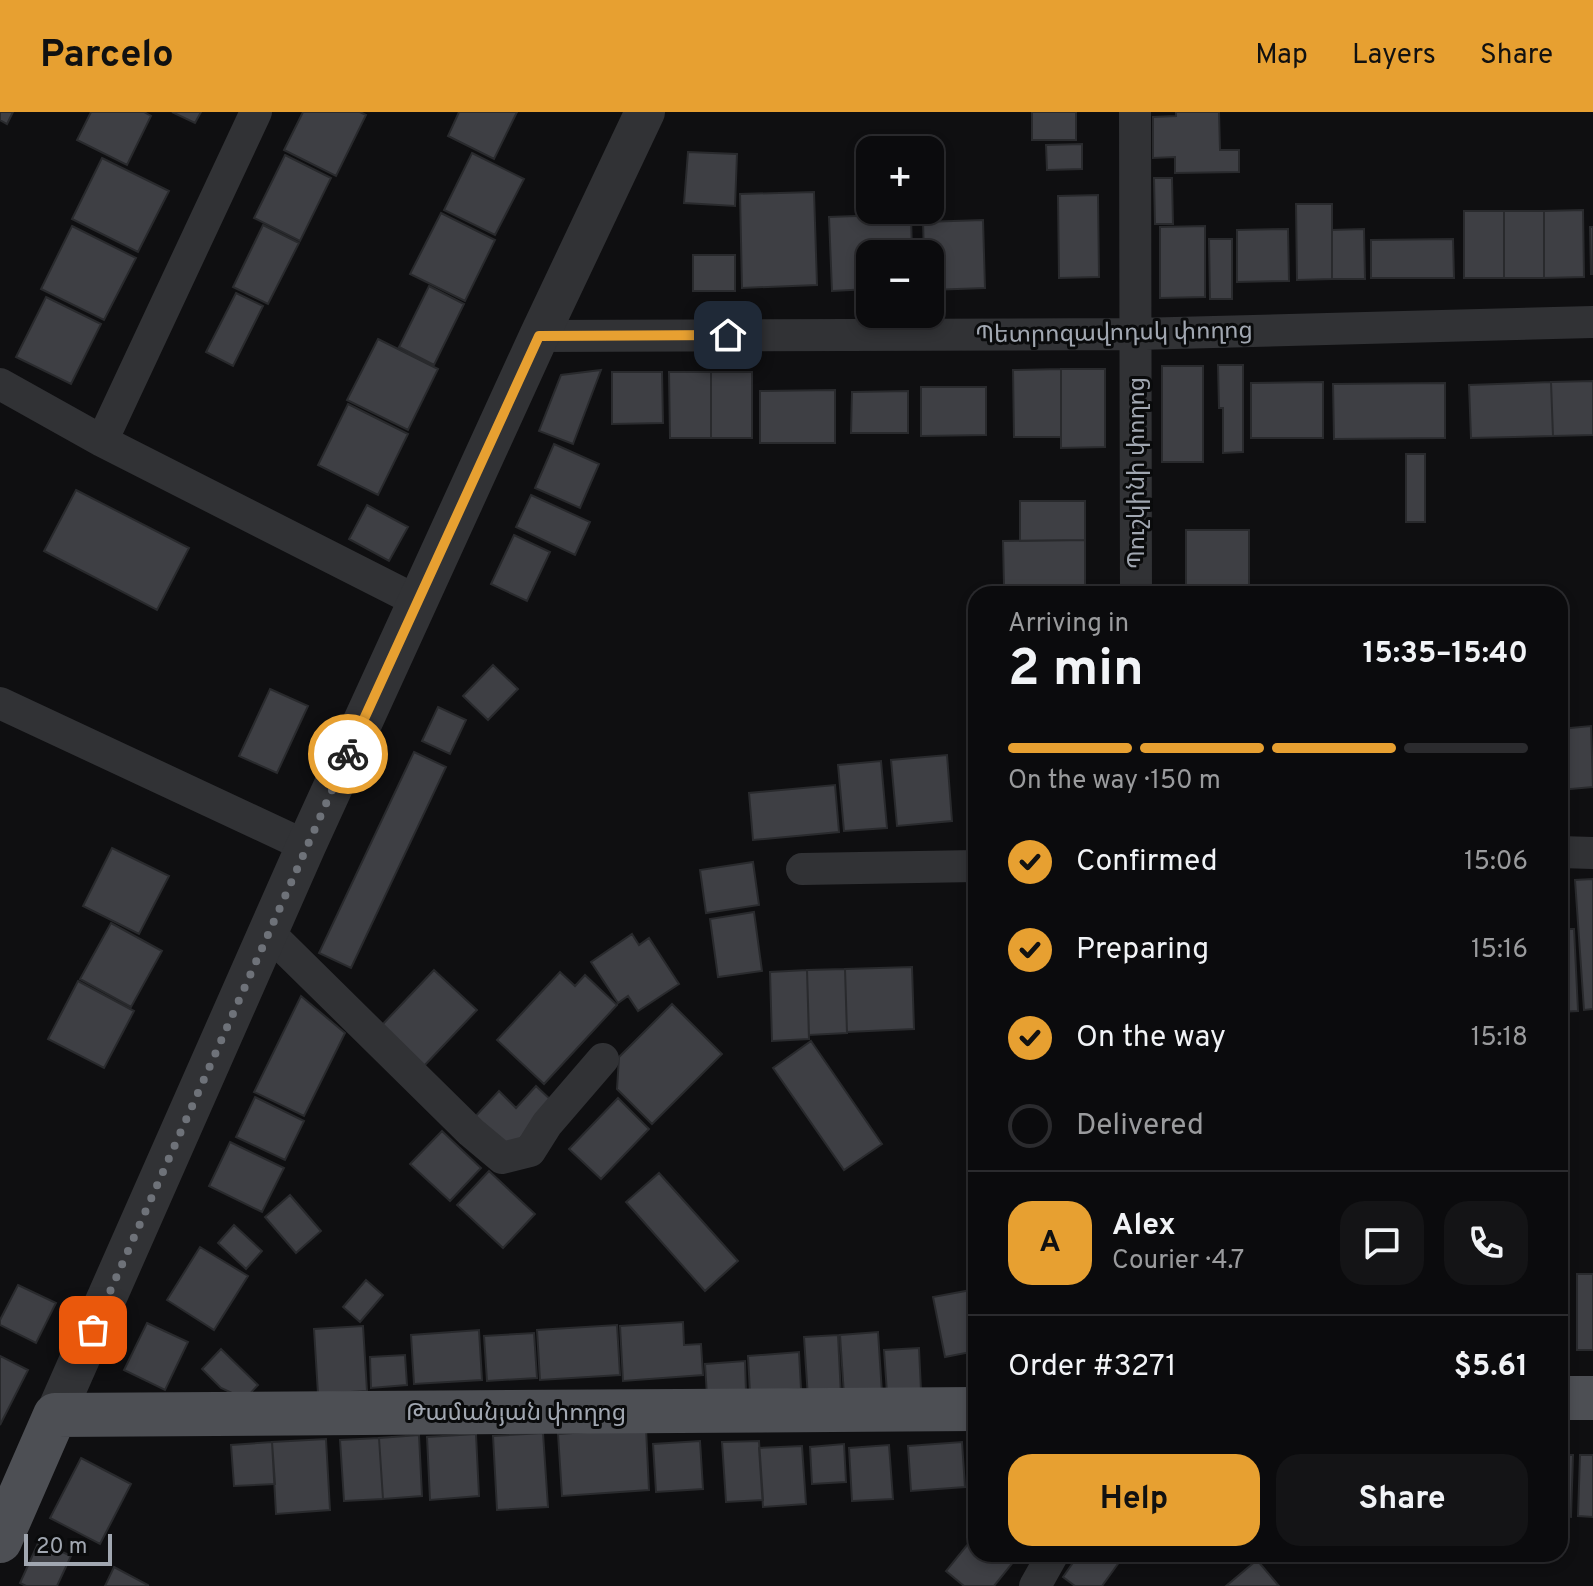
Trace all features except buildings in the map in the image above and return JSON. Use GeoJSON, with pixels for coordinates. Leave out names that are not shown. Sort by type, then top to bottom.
{"type":"FeatureCollection","features":[{"type":"Feature","properties":{"kind":"main road"},"geometry":{"type":"LineString","coordinates":[[1568,1398],[1593,1398]]}},
{"type":"Feature","properties":{"kind":"main road","name":"Թամանյան փողոց"},"geometry":{"type":"LineString","coordinates":[[55,1415],[968,1409]]}},
{"type":"Feature","properties":{"kind":"main road"},"geometry":{"type":"LineString","coordinates":[[0,1541],[55,1415]]}},
{"type":"Feature","properties":{"kind":"street"},"geometry":{"type":"LineString","coordinates":[[102,441],[256,112]]}},
{"type":"Feature","properties":{"kind":"street"},"geometry":{"type":"LineString","coordinates":[[55,1415],[306,846],[645,112]]}},
{"type":"Feature","properties":{"kind":"street","name":"Պուշկինի փողոց"},"geometry":{"type":"LineString","coordinates":[[1135,112],[1136,586]]}},
{"type":"Feature","properties":{"kind":"street","name":"Պետրոզավոդսկ փողոց"},"geometry":{"type":"LineString","coordinates":[[539,336],[1136,334],[1593,322]]}},
{"type":"Feature","properties":{"kind":"street"},"geometry":{"type":"LineString","coordinates":[[0,384],[102,441],[419,602]]}},
{"type":"Feature","properties":{"kind":"street"},"geometry":{"type":"LineString","coordinates":[[0,703],[306,846]]}},
{"type":"Feature","properties":{"kind":"street"},"geometry":{"type":"LineString","coordinates":[[1568,852],[1593,853]]}},
{"type":"Feature","properties":{"kind":"street"},"geometry":{"type":"LineString","coordinates":[[802,869],[968,866]]}},
{"type":"Feature","properties":{"kind":"street"},"geometry":{"type":"LineString","coordinates":[[269,933],[471,1132],[502,1158],[530,1151],[547,1124],[603,1059]]}},
{"type":"Feature","properties":{"kind":"street"},"geometry":{"type":"LineString","coordinates":[[1035,1586],[1048,1562]]}},
{"type":"Feature","properties":{"kind":"way so far"},"geometry":{"type":"LineString","coordinates":[[93,1330],[348,754]]}},
{"type":"Feature","properties":{"kind":"route"},"geometry":{"type":"LineString","coordinates":[[348,754],[539,336],[728,335]]}}]}
